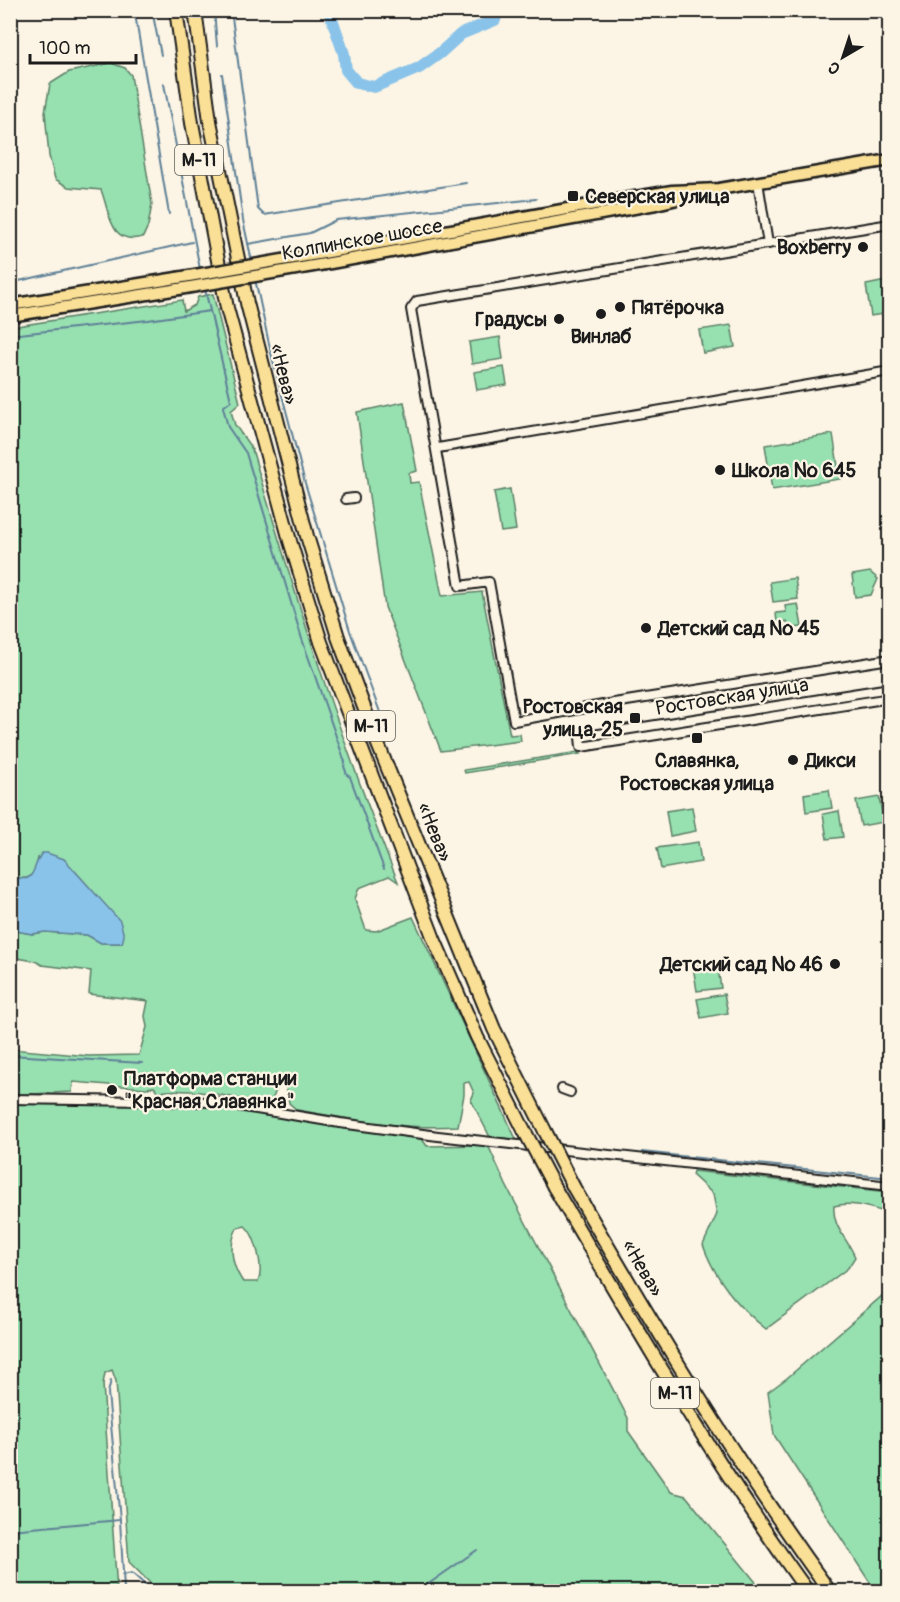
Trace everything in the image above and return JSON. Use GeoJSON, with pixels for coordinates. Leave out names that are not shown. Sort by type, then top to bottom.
{"type":"FeatureCollection","features":[{"type":"Feature","properties":{"kind":"highway","name":"«Нева»"},"geometry":{"type":"LineString","coordinates":[[176,10],[192,123],[227,308],[297,564],[321,642],[434,939],[477,1037],[554,1187],[694,1423],[808,1592]]}},
{"type":"Feature","properties":{"kind":"highway","name":"«Нева»"},"geometry":{"type":"LineString","coordinates":[[195,10],[210,121],[247,303],[307,536],[338,636],[375,737],[494,1029],[574,1188],[643,1308],[720,1431],[758,1490],[830,1592]]}},
{"type":"Feature","properties":{"kind":"main road","name":"Колпинское шоссе"},"geometry":{"type":"LineString","coordinates":[[10,316],[324,259],[623,199],[672,191],[719,189],[890,160]]}},
{"type":"Feature","properties":{"kind":"main road","name":"Колпинское шоссе"},"geometry":{"type":"LineString","coordinates":[[10,305],[178,284]]}},
{"type":"Feature","properties":{"kind":"street"},"geometry":{"type":"LineString","coordinates":[[758,182],[768,244]]}},
{"type":"Feature","properties":{"kind":"street"},"geometry":{"type":"LineString","coordinates":[[890,224],[417,301],[411,309],[430,419],[438,448],[460,586],[489,582],[514,721],[624,701],[890,659]]}},
{"type":"Feature","properties":{"kind":"street"},"geometry":{"type":"LineString","coordinates":[[438,448],[890,371]]}},
{"type":"Feature","properties":{"kind":"street","name":"Ростовская улица"},"geometry":{"type":"LineString","coordinates":[[890,688],[580,737],[581,747],[890,698]]}},
{"type":"Feature","properties":{"kind":"street"},"geometry":{"type":"LineString","coordinates":[[562,1089],[570,1092]]}},
{"type":"Feature","properties":{"kind":"street"},"geometry":{"type":"LineString","coordinates":[[10,1099],[214,1102],[340,1123],[438,1136],[890,1186]]}},
{"type":"Feature","properties":{"kind":"green space"},"geometry":{"type":"Polygon","coordinates":[[[111,63],[125,68],[131,75],[152,204],[148,226],[143,237],[123,237],[117,232],[109,217],[101,190],[68,187],[55,179],[49,156],[45,112],[50,84],[69,72],[111,63]]]}},
{"type":"Feature","properties":{"kind":"green space"},"geometry":{"type":"Polygon","coordinates":[[[886,281],[889,313],[871,316],[866,285],[886,281]]]}},
{"type":"Feature","properties":{"kind":"green space"},"geometry":{"type":"Polygon","coordinates":[[[213,294],[240,403],[231,411],[235,425],[252,449],[319,667],[398,882],[389,876],[359,888],[355,899],[366,930],[376,931],[413,917],[516,1139],[490,1137],[471,1100],[474,1093],[469,1082],[464,1083],[458,1126],[438,1127],[377,1123],[297,1110],[289,1103],[286,1086],[279,1083],[270,1105],[199,1092],[158,1092],[154,1087],[73,1082],[72,1092],[11,1095],[11,1049],[89,1056],[139,1055],[147,1027],[145,1016],[148,1001],[89,994],[91,971],[42,965],[35,961],[11,957],[11,930],[32,934],[45,932],[87,935],[101,943],[122,943],[95,894],[70,866],[38,858],[33,873],[27,878],[11,875],[11,327],[182,300],[184,311],[195,305],[198,297],[213,294]]]}},
{"type":"Feature","properties":{"kind":"green space"},"geometry":{"type":"Polygon","coordinates":[[[731,325],[735,347],[703,353],[699,330],[731,325]]]}},
{"type":"Feature","properties":{"kind":"green space"},"geometry":{"type":"Polygon","coordinates":[[[500,337],[503,359],[472,364],[469,342],[500,337]]]}},
{"type":"Feature","properties":{"kind":"green space"},"geometry":{"type":"Polygon","coordinates":[[[504,367],[507,385],[477,390],[474,372],[504,367]]]}},
{"type":"Feature","properties":{"kind":"green space"},"geometry":{"type":"Polygon","coordinates":[[[404,402],[417,471],[409,473],[410,483],[419,482],[442,596],[482,592],[510,735],[520,734],[521,741],[441,751],[385,607],[357,412],[404,402]]]}},
{"type":"Feature","properties":{"kind":"green space"},"geometry":{"type":"Polygon","coordinates":[[[833,434],[840,479],[772,490],[765,445],[833,434]]]}},
{"type":"Feature","properties":{"kind":"green space"},"geometry":{"type":"Polygon","coordinates":[[[510,489],[516,530],[501,532],[494,492],[510,489]]]}},
{"type":"Feature","properties":{"kind":"green space"},"geometry":{"type":"Polygon","coordinates":[[[870,572],[878,579],[871,595],[855,597],[852,575],[870,572]]]}},
{"type":"Feature","properties":{"kind":"green space"},"geometry":{"type":"Polygon","coordinates":[[[795,578],[798,599],[773,602],[770,582],[795,578]]]}},
{"type":"Feature","properties":{"kind":"green space"},"geometry":{"type":"Polygon","coordinates":[[[798,604],[802,627],[789,628],[787,621],[777,623],[776,613],[786,612],[785,606],[798,604]]]}},
{"type":"Feature","properties":{"kind":"green space"},"geometry":{"type":"Polygon","coordinates":[[[578,752],[580,754],[465,773],[464,770],[578,752]]]}},
{"type":"Feature","properties":{"kind":"green space"},"geometry":{"type":"Polygon","coordinates":[[[829,790],[832,808],[806,812],[804,794],[829,790]]]}},
{"type":"Feature","properties":{"kind":"green space"},"geometry":{"type":"Polygon","coordinates":[[[879,797],[884,822],[861,826],[856,801],[879,797]]]}},
{"type":"Feature","properties":{"kind":"green space"},"geometry":{"type":"Polygon","coordinates":[[[692,807],[696,831],[670,836],[666,811],[692,807]]]}},
{"type":"Feature","properties":{"kind":"green space"},"geometry":{"type":"Polygon","coordinates":[[[839,811],[843,837],[827,839],[823,814],[839,811]]]}},
{"type":"Feature","properties":{"kind":"green space"},"geometry":{"type":"Polygon","coordinates":[[[698,842],[701,862],[661,869],[657,848],[698,842]]]}},
{"type":"Feature","properties":{"kind":"green space"},"geometry":{"type":"Polygon","coordinates":[[[717,962],[721,988],[697,991],[693,966],[717,962]]]}},
{"type":"Feature","properties":{"kind":"green space"},"geometry":{"type":"Polygon","coordinates":[[[724,994],[728,1013],[701,1018],[697,999],[724,994]]]}},
{"type":"Feature","properties":{"kind":"green space"},"geometry":{"type":"Polygon","coordinates":[[[11,1104],[215,1106],[422,1139],[427,1146],[488,1145],[506,1185],[628,1418],[628,1431],[671,1492],[686,1496],[763,1591],[158,1591],[129,1562],[116,1381],[112,1370],[105,1373],[103,1384],[117,1591],[11,1592],[11,1104]],[[245,1226],[237,1228],[232,1256],[243,1282],[258,1282],[259,1261],[256,1244],[245,1226]]]}},
{"type":"Feature","properties":{"kind":"green space"},"geometry":{"type":"Polygon","coordinates":[[[693,1171],[889,1192],[889,1216],[888,1213],[861,1206],[848,1204],[834,1206],[835,1220],[855,1257],[848,1268],[766,1329],[728,1291],[708,1257],[703,1245],[717,1214],[713,1194],[692,1175],[693,1171]]]}},
{"type":"Feature","properties":{"kind":"green space"},"geometry":{"type":"Polygon","coordinates":[[[889,1290],[890,1591],[876,1592],[774,1435],[768,1392],[889,1290]]]}},
{"type":"Feature","properties":{"kind":"water"},"geometry":{"type":"Polygon","coordinates":[[[42,853],[64,859],[120,921],[124,936],[122,943],[101,943],[87,935],[45,932],[32,934],[11,930],[11,875],[25,879],[29,877],[42,853]]]}},
{"type":"Feature","properties":{"kind":"waterway"},"geometry":{"type":"LineString","coordinates":[[118,10],[119,16],[135,14],[169,214]]}},
{"type":"Feature","properties":{"kind":"waterway"},"geometry":{"type":"LineString","coordinates":[[152,10],[161,55]]}},
{"type":"Feature","properties":{"kind":"waterway"},"geometry":{"type":"LineString","coordinates":[[214,10],[217,46]]}},
{"type":"Feature","properties":{"kind":"waterway"},"geometry":{"type":"LineString","coordinates":[[231,10],[258,209],[264,215],[466,183]]}},
{"type":"Feature","properties":{"kind":"waterway"},"geometry":{"type":"LineString","coordinates":[[329,10],[344,54],[346,70],[357,83],[374,87],[419,68],[461,34],[495,20],[498,10]]}},
{"type":"Feature","properties":{"kind":"waterway"},"geometry":{"type":"LineString","coordinates":[[222,74],[243,220],[252,262]]}},
{"type":"Feature","properties":{"kind":"waterway"},"geometry":{"type":"LineString","coordinates":[[164,84],[200,269]]}},
{"type":"Feature","properties":{"kind":"waterway"},"geometry":{"type":"LineString","coordinates":[[248,244],[310,233],[336,220],[536,199]]}},
{"type":"Feature","properties":{"kind":"waterway"},"geometry":{"type":"LineString","coordinates":[[10,283],[192,242]]}},
{"type":"Feature","properties":{"kind":"waterway"},"geometry":{"type":"LineString","coordinates":[[255,279],[271,353],[305,483],[350,631],[391,742]]}},
{"type":"Feature","properties":{"kind":"waterway"},"geometry":{"type":"LineString","coordinates":[[205,289],[231,401],[223,407],[228,427],[246,453],[302,639],[345,762],[344,766],[384,869]]}},
{"type":"Feature","properties":{"kind":"waterway"},"geometry":{"type":"LineString","coordinates":[[10,335],[210,311]]}},
{"type":"Feature","properties":{"kind":"waterway"},"geometry":{"type":"LineString","coordinates":[[10,1055],[142,1063]]}},
{"type":"Feature","properties":{"kind":"waterway"},"geometry":{"type":"LineString","coordinates":[[642,1152],[890,1178]]}},
{"type":"Feature","properties":{"kind":"waterway"},"geometry":{"type":"LineString","coordinates":[[90,1592],[124,1589],[108,1393],[111,1380]]}},
{"type":"Feature","properties":{"kind":"waterway"},"geometry":{"type":"LineString","coordinates":[[10,1530],[120,1520]]}},
{"type":"Feature","properties":{"kind":"waterway"},"geometry":{"type":"LineString","coordinates":[[417,1592],[477,1550]]}},
{"type":"Feature","properties":{"kind":"waterway"},"geometry":{"type":"LineString","coordinates":[[122,1575],[132,1573],[153,1592]]}},
{"type":"Feature","properties":{"kind":"place","name":"Северская улица"},"geometry":{"type":"Point","coordinates":[573,196]}},
{"type":"Feature","properties":{"kind":"place","name":"Boxberry"},"geometry":{"type":"Point","coordinates":[863,247]}},
{"type":"Feature","properties":{"kind":"place","name":"Пятёрочка"},"geometry":{"type":"Point","coordinates":[620,307]}},
{"type":"Feature","properties":{"kind":"place","name":"Винлаб"},"geometry":{"type":"Point","coordinates":[601,314]}},
{"type":"Feature","properties":{"kind":"place","name":"Градусы"},"geometry":{"type":"Point","coordinates":[559,319]}},
{"type":"Feature","properties":{"kind":"place","name":"Школа № 645"},"geometry":{"type":"Point","coordinates":[720,470]}},
{"type":"Feature","properties":{"kind":"place","name":"Детский сад № 45"},"geometry":{"type":"Point","coordinates":[646,628]}},
{"type":"Feature","properties":{"kind":"place","name":"Ростовская улица, 25"},"geometry":{"type":"Point","coordinates":[635,718]}},
{"type":"Feature","properties":{"kind":"place","name":"Славянка, Ростовская улица"},"geometry":{"type":"Point","coordinates":[697,738]}},
{"type":"Feature","properties":{"kind":"place","name":"Дикси"},"geometry":{"type":"Point","coordinates":[793,760]}},
{"type":"Feature","properties":{"kind":"place","name":"Детский сад № 46"},"geometry":{"type":"Point","coordinates":[835,964]}},
{"type":"Feature","properties":{"kind":"place","name":"Платформа станции \"Красная Славянка\""},"geometry":{"type":"Point","coordinates":[112,1090]}}]}
